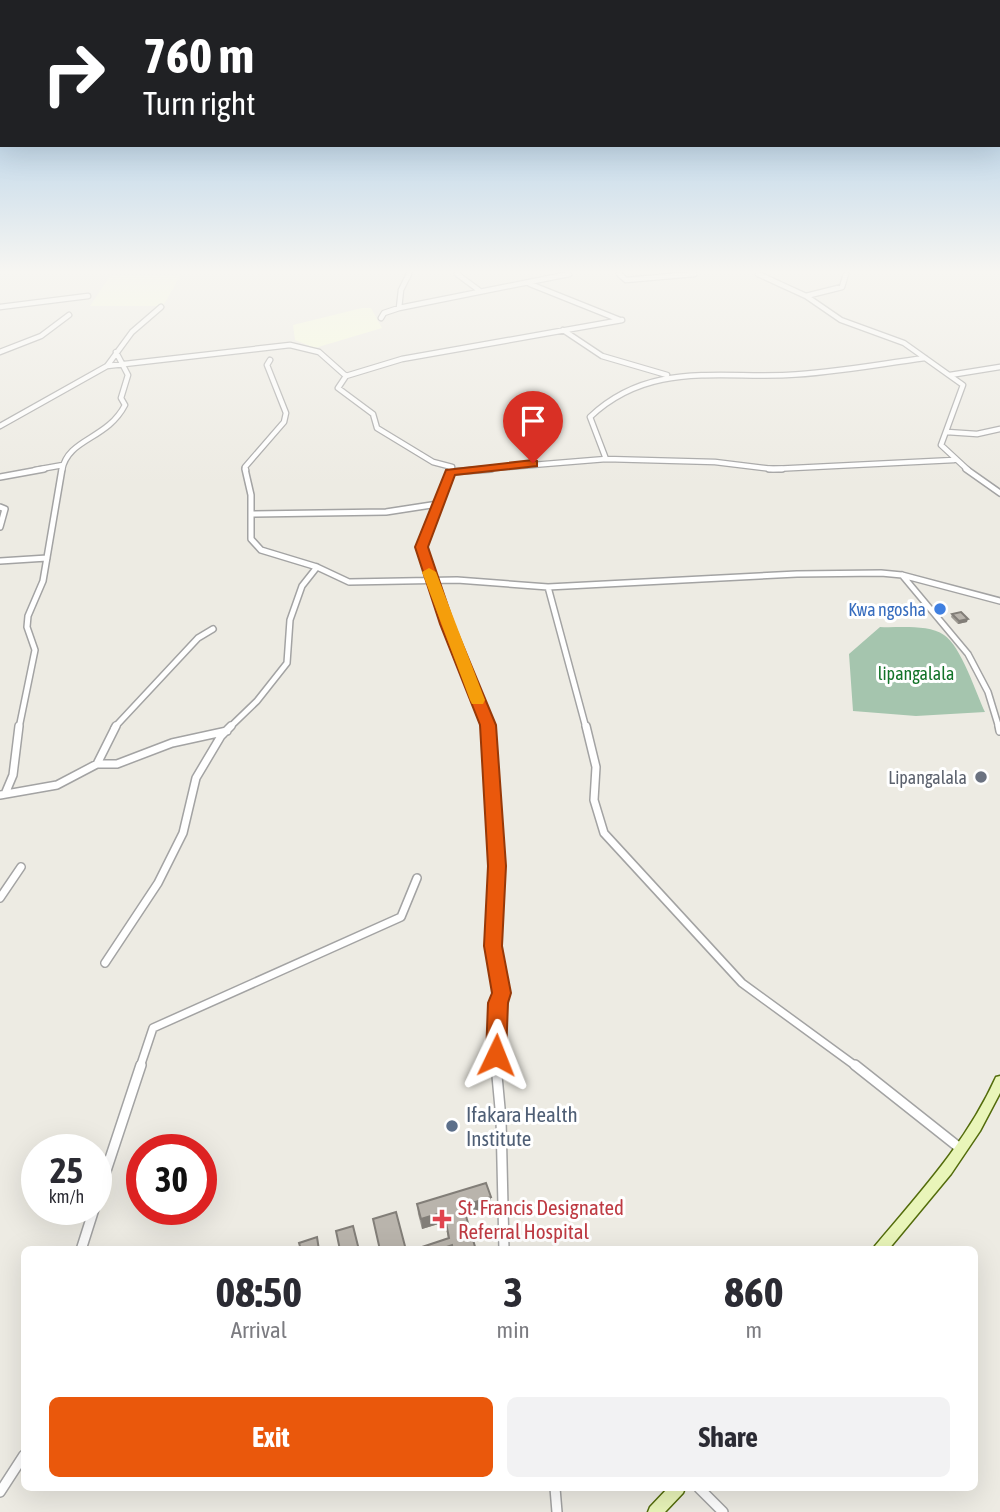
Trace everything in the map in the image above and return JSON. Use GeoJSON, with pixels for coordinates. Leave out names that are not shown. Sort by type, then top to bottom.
{"type":"FeatureCollection","features":[{"type":"Feature","properties":{"kind":"main road"},"geometry":{"type":"LineString","coordinates":[[882,1246],[962,1150],[989,1108],[1000,1081]]}},
{"type":"Feature","properties":{"kind":"main road"},"geometry":{"type":"LineString","coordinates":[[655,1512],[675,1491]]}},
{"type":"Feature","properties":{"kind":"street"},"geometry":{"type":"LineString","coordinates":[[0,352],[19,345]]}},
{"type":"Feature","properties":{"kind":"street"},"geometry":{"type":"LineString","coordinates":[[107,366],[122,345]]}},
{"type":"Feature","properties":{"kind":"street"},"geometry":{"type":"LineString","coordinates":[[0,426],[107,366],[290,345],[319,352],[346,376]]}},
{"type":"Feature","properties":{"kind":"street"},"geometry":{"type":"LineString","coordinates":[[482,345],[402,359],[346,376],[338,388],[373,414],[377,428],[433,462],[452,467],[422,547],[432,581],[488,725],[497,866],[493,946],[501,993],[498,1003],[496,1074],[501,1119],[504,1246]]}},
{"type":"Feature","properties":{"kind":"street"},"geometry":{"type":"LineString","coordinates":[[585,345],[602,356],[669,376],[789,375],[925,358]]}},
{"type":"Feature","properties":{"kind":"street"},"geometry":{"type":"LineString","coordinates":[[906,345],[963,385],[941,445],[954,460],[1000,493]]}},
{"type":"Feature","properties":{"kind":"street"},"geometry":{"type":"LineString","coordinates":[[2,795],[13,775],[13,756],[35,650],[27,627],[28,616],[43,581],[63,465],[68,452],[103,434],[120,419],[125,405],[121,398],[128,375],[116,352]]}},
{"type":"Feature","properties":{"kind":"street"},"geometry":{"type":"LineString","coordinates":[[270,360],[267,365],[285,413],[284,422],[245,467],[252,514],[251,539],[261,550],[317,567],[349,582],[432,581],[548,587],[797,574],[902,575],[1000,601]]}},
{"type":"Feature","properties":{"kind":"street"},"geometry":{"type":"LineString","coordinates":[[950,375],[1000,367]]}},
{"type":"Feature","properties":{"kind":"street"},"geometry":{"type":"LineString","coordinates":[[606,459],[590,417],[601,406],[627,390],[669,376]]}},
{"type":"Feature","properties":{"kind":"street"},"geometry":{"type":"LineString","coordinates":[[947,432],[976,434],[1000,429]]}},
{"type":"Feature","properties":{"kind":"street"},"geometry":{"type":"LineString","coordinates":[[450,472],[606,459],[715,462],[773,469],[954,460]]}},
{"type":"Feature","properties":{"kind":"street"},"geometry":{"type":"LineString","coordinates":[[0,477],[63,465]]}},
{"type":"Feature","properties":{"kind":"street"},"geometry":{"type":"LineString","coordinates":[[252,514],[386,512],[438,504]]}},
{"type":"Feature","properties":{"kind":"street"},"geometry":{"type":"LineString","coordinates":[[0,507],[5,509],[0,527]]}},
{"type":"Feature","properties":{"kind":"street"},"geometry":{"type":"LineString","coordinates":[[0,561],[47,558]]}},
{"type":"Feature","properties":{"kind":"street"},"geometry":{"type":"LineString","coordinates":[[105,963],[159,883],[183,833],[196,779],[227,731],[257,701],[287,663],[290,620],[302,586],[317,567]]}},
{"type":"Feature","properties":{"kind":"street"},"geometry":{"type":"LineString","coordinates":[[902,575],[912,591],[953,632],[993,703],[1000,731]]}},
{"type":"Feature","properties":{"kind":"street"},"geometry":{"type":"LineString","coordinates":[[548,587],[550,604],[567,649],[596,767],[594,800],[604,833],[742,983],[831,1046],[962,1150]]}},
{"type":"Feature","properties":{"kind":"street"},"geometry":{"type":"LineString","coordinates":[[97,764],[113,729],[198,638],[213,629]]}},
{"type":"Feature","properties":{"kind":"street"},"geometry":{"type":"LineString","coordinates":[[2,795],[57,785],[97,764],[117,764],[172,743],[227,731]]}},
{"type":"Feature","properties":{"kind":"street"},"geometry":{"type":"LineString","coordinates":[[0,898],[22,867]]}},
{"type":"Feature","properties":{"kind":"street"},"geometry":{"type":"LineString","coordinates":[[112,1152],[153,1028],[401,917],[417,878]]}},
{"type":"Feature","properties":{"kind":"street"},"geometry":{"type":"LineString","coordinates":[[82,1246],[89,1225]]}},
{"type":"Feature","properties":{"kind":"street"},"geometry":{"type":"LineString","coordinates":[[0,1492],[21,1460]]}},
{"type":"Feature","properties":{"kind":"street"},"geometry":{"type":"LineString","coordinates":[[555,1491],[556,1512]]}},
{"type":"Feature","properties":{"kind":"street"},"geometry":{"type":"LineString","coordinates":[[702,1491],[723,1512]]}},
{"type":"Feature","properties":{"kind":"shaded area"},"geometry":{"type":"Polygon","coordinates":[[[306,345],[327,345],[315,348],[306,345]]]}},
{"type":"Feature","properties":{"kind":"green space","name":"lipangalala"},"geometry":{"type":"Polygon","coordinates":[[[880,627],[930,629],[944,635],[962,659],[985,712],[916,716],[853,711],[849,654],[880,627]]]}},
{"type":"Feature","properties":{"kind":"building"},"geometry":{"type":"Polygon","coordinates":[[[961,612],[968,619],[959,621],[952,614],[961,612]]]}},
{"type":"Feature","properties":{"kind":"building"},"geometry":{"type":"Polygon","coordinates":[[[486,1183],[491,1197],[463,1206],[475,1246],[425,1246],[449,1238],[444,1212],[421,1219],[417,1204],[486,1183]]]}},
{"type":"Feature","properties":{"kind":"building"},"geometry":{"type":"Polygon","coordinates":[[[396,1212],[405,1246],[379,1246],[373,1219],[396,1212]]]}},
{"type":"Feature","properties":{"kind":"building"},"geometry":{"type":"Polygon","coordinates":[[[353,1226],[358,1246],[339,1246],[336,1231],[353,1226]]]}},
{"type":"Feature","properties":{"kind":"building"},"geometry":{"type":"Polygon","coordinates":[[[317,1237],[318,1246],[300,1246],[299,1243],[317,1237]]]}},
{"type":"Feature","properties":{"kind":"slow traffic"},"geometry":{"type":"LineString","coordinates":[[429,572],[477,700]]}},
{"type":"Feature","properties":{"kind":"place","name":"Kwa ngosha"},"geometry":{"type":"Point","coordinates":[940,609]}},
{"type":"Feature","properties":{"kind":"place","name":"Lipangalala"},"geometry":{"type":"Point","coordinates":[981,777]}},
{"type":"Feature","properties":{"kind":"place","name":"Ifakara Health Institute"},"geometry":{"type":"Point","coordinates":[452,1126]}},
{"type":"Feature","properties":{"kind":"place","name":"St. Francis Designated Referral Hospital"},"geometry":{"type":"Point","coordinates":[442,1219]}},
{"type":"Feature","properties":{"kind":"route"},"geometry":{"type":"LineString","coordinates":[[496,1055],[498,1003],[501,993],[493,946],[497,866],[488,725],[447,624],[422,547],[450,472],[533,463]]}}]}
